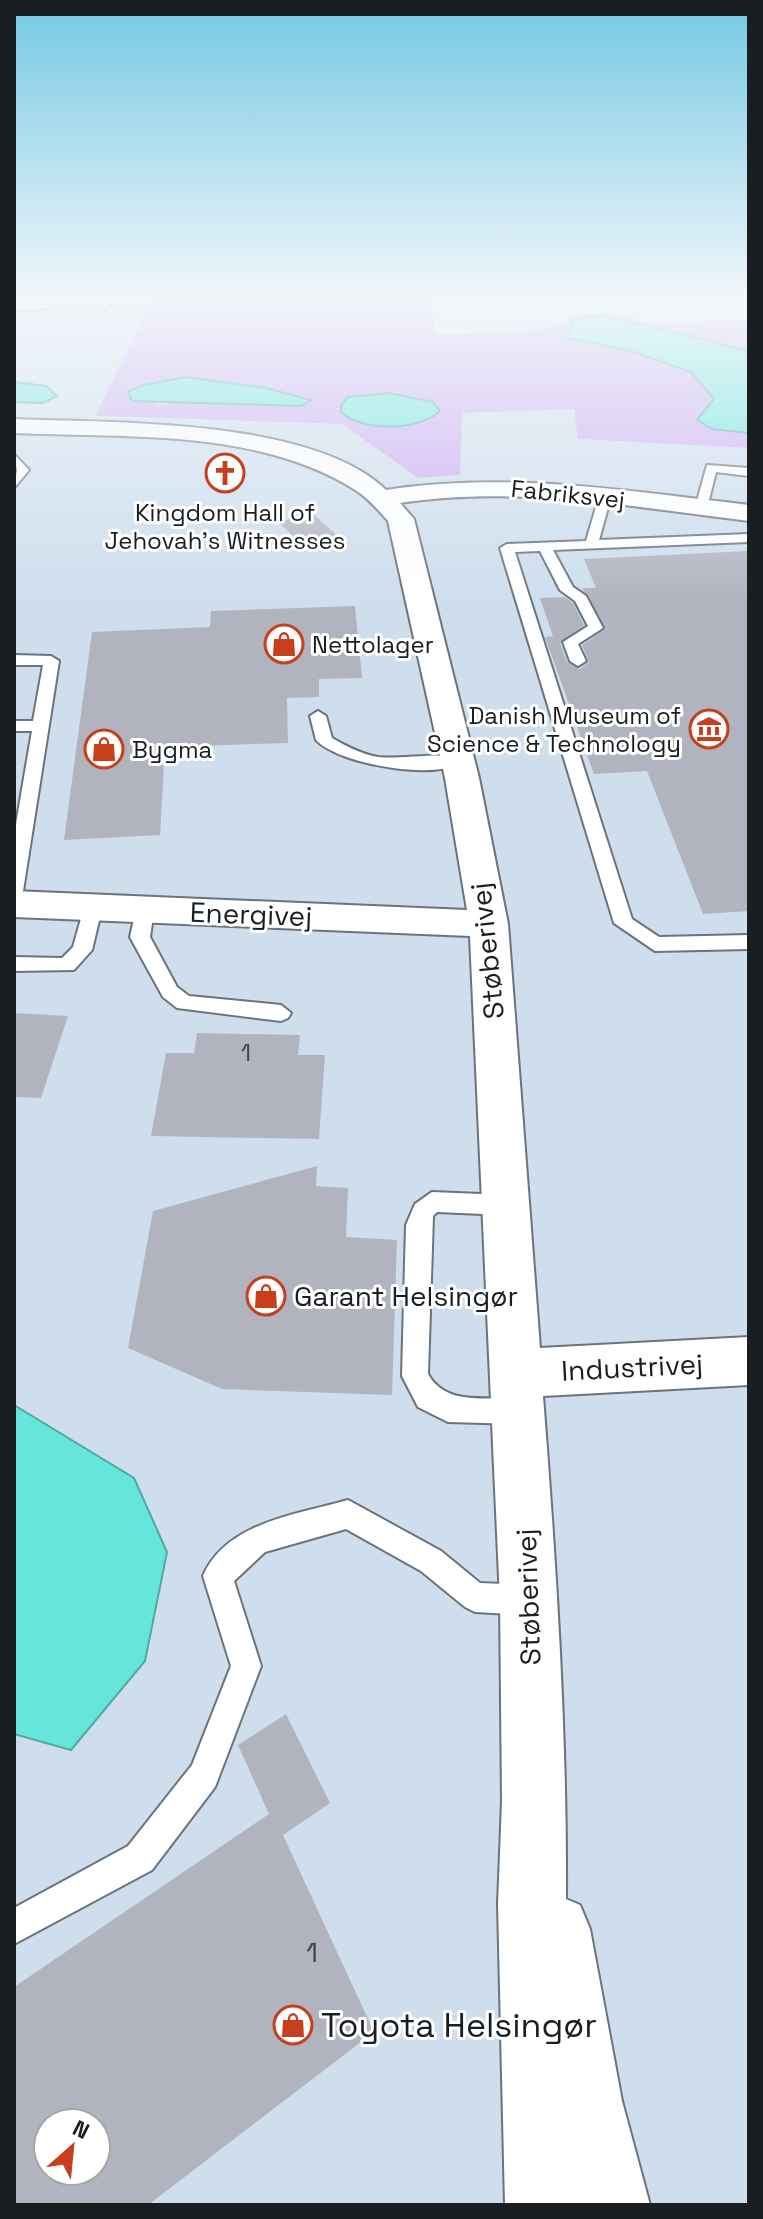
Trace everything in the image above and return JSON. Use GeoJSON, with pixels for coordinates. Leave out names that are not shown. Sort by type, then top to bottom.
{"type":"FeatureCollection","features":[{"type":"Feature","properties":{"kind":"street"},"geometry":{"type":"LineString","coordinates":[[14,426],[252,443],[328,464],[386,498]]}},
{"type":"Feature","properties":{"kind":"street","name":"Fabriksvej"},"geometry":{"type":"LineString","coordinates":[[386,498],[478,487],[749,513]]}},
{"type":"Feature","properties":{"kind":"street","name":"Støberivej"},"geometry":{"type":"LineString","coordinates":[[386,498],[401,519],[457,760],[489,924],[529,1600],[534,1801],[532,1904],[544,2205]]}},
{"type":"Feature","properties":{"kind":"street","name":"Energivej"},"geometry":{"type":"LineString","coordinates":[[14,904],[489,924]]}},
{"type":"Feature","properties":{"kind":"street","name":"Industrivej"},"geometry":{"type":"LineString","coordinates":[[517,1392],[749,1361]]}},
{"type":"Feature","properties":{"kind":"street","name":"Støberivej"},"geometry":{"type":"LineString","coordinates":[[534,1801],[585,2101],[611,2205]]}},
{"type":"Feature","properties":{"kind":"lane"},"geometry":{"type":"LineString","coordinates":[[14,458],[23,470],[14,484]]}},
{"type":"Feature","properties":{"kind":"lane"},"geometry":{"type":"LineString","coordinates":[[701,508],[711,468],[749,472]]}},
{"type":"Feature","properties":{"kind":"lane"},"geometry":{"type":"LineString","coordinates":[[591,545],[605,497]]}},
{"type":"Feature","properties":{"kind":"lane"},"geometry":{"type":"LineString","coordinates":[[749,538],[507,548],[624,923],[655,944],[749,942]]}},
{"type":"Feature","properties":{"kind":"lane"},"geometry":{"type":"LineString","coordinates":[[545,547],[567,590],[581,599],[596,628],[570,642],[578,661]]}},
{"type":"Feature","properties":{"kind":"lane"},"geometry":{"type":"LineString","coordinates":[[14,660],[51,661],[14,891]]}},
{"type":"Feature","properties":{"kind":"lane"},"geometry":{"type":"LineString","coordinates":[[318,716],[324,740],[348,756],[384,766],[457,760]]}},
{"type":"Feature","properties":{"kind":"lane"},"geometry":{"type":"LineString","coordinates":[[14,726],[40,726]]}},
{"type":"Feature","properties":{"kind":"lane"},"geometry":{"type":"LineString","coordinates":[[14,964],[67,965],[82,950],[93,908]]}},
{"type":"Feature","properties":{"kind":"lane"},"geometry":{"type":"LineString","coordinates":[[145,910],[140,937],[170,992],[184,1003],[281,1013]]}},
{"type":"Feature","properties":{"kind":"lane"},"geometry":{"type":"LineString","coordinates":[[506,1205],[432,1202],[423,1211],[418,1225],[415,1376],[427,1398],[448,1409],[517,1392]]}},
{"type":"Feature","properties":{"kind":"lane"},"geometry":{"type":"LineString","coordinates":[[14,1927],[140,1858],[204,1776],[246,1666],[218,1576],[257,1540],[348,1514],[431,1561],[475,1597],[529,1600]]}},
{"type":"Feature","properties":{"kind":"shaded area"},"geometry":{"type":"Polygon","coordinates":[[[14,397],[105,397],[95,417],[342,424],[418,478],[461,413],[574,409],[579,439],[749,448],[749,2205],[14,2205],[14,397]]]}},
{"type":"Feature","properties":{"kind":"shaded area"},"geometry":{"type":"Polygon","coordinates":[[[14,397],[56,397],[43,403],[14,402],[14,397]]]}},
{"type":"Feature","properties":{"kind":"shaded area"},"geometry":{"type":"Polygon","coordinates":[[[105,397],[150,397],[157,404],[189,402],[200,397],[361,397],[349,419],[381,425],[440,411],[433,402],[406,397],[712,397],[714,399],[698,420],[713,429],[749,433],[749,448],[578,439],[574,409],[462,413],[460,475],[418,478],[342,424],[95,416],[105,397]]]}},
{"type":"Feature","properties":{"kind":"shaded area"},"geometry":{"type":"Polygon","coordinates":[[[130,397],[298,397],[311,400],[301,406],[132,401],[130,397]]]}},
{"type":"Feature","properties":{"kind":"shaded area"},"geometry":{"type":"Polygon","coordinates":[[[348,397],[406,397],[433,402],[440,411],[419,422],[376,426],[350,419],[341,412],[342,404],[348,397]]]}},
{"type":"Feature","properties":{"kind":"shaded area"},"geometry":{"type":"Polygon","coordinates":[[[712,397],[749,397],[749,433],[713,429],[697,420],[714,399],[712,397]]]}},
{"type":"Feature","properties":{"kind":"shaded area"},"geometry":{"type":"Polygon","coordinates":[[[14,1405],[134,1478],[167,1552],[145,1661],[71,1750],[14,1734],[14,1405]]]}},
{"type":"Feature","properties":{"kind":"building"},"geometry":{"type":"Polygon","coordinates":[[[312,513],[340,538],[305,547],[278,522],[312,513]]]}},
{"type":"Feature","properties":{"kind":"building","name":"Danish Museum of Science & Technology"},"geometry":{"type":"Polygon","coordinates":[[[749,551],[749,911],[703,914],[647,771],[594,774],[545,637],[553,636],[540,598],[565,597],[573,603],[584,625],[560,643],[567,662],[580,669],[589,662],[582,645],[606,629],[582,588],[596,588],[584,559],[749,551]]]}},
{"type":"Feature","properties":{"kind":"building"},"geometry":{"type":"Polygon","coordinates":[[[355,606],[362,678],[319,679],[319,697],[287,698],[288,743],[165,747],[160,835],[64,840],[92,632],[210,627],[211,611],[355,606]]]}},
{"type":"Feature","properties":{"kind":"building"},"geometry":{"type":"Polygon","coordinates":[[[14,1013],[68,1016],[41,1098],[14,1097],[14,1013]]]}},
{"type":"Feature","properties":{"kind":"building"},"geometry":{"type":"Polygon","coordinates":[[[197,1033],[300,1035],[298,1055],[325,1055],[319,1139],[151,1136],[166,1053],[194,1053],[197,1033]]]}},
{"type":"Feature","properties":{"kind":"building","name":"Garant Helsingør"},"geometry":{"type":"Polygon","coordinates":[[[317,1166],[316,1186],[348,1188],[346,1237],[397,1240],[392,1395],[222,1389],[128,1348],[153,1211],[317,1166]]]}},
{"type":"Feature","properties":{"kind":"building"},"geometry":{"type":"Polygon","coordinates":[[[286,1714],[330,1803],[283,1835],[374,2032],[148,2205],[14,2205],[14,1987],[269,1814],[238,1745],[286,1714]]]}},
{"type":"Feature","properties":{"kind":"place","name":"Kingdom Hall of Jehovah's Witnesses"},"geometry":{"type":"Point","coordinates":[225,473]}},
{"type":"Feature","properties":{"kind":"place","name":"Nettolager"},"geometry":{"type":"Point","coordinates":[284,644]}},
{"type":"Feature","properties":{"kind":"place","name":"Danish Museum of Science & Technology"},"geometry":{"type":"Point","coordinates":[709,729]}},
{"type":"Feature","properties":{"kind":"place","name":"Bygma"},"geometry":{"type":"Point","coordinates":[104,749]}},
{"type":"Feature","properties":{"kind":"place","name":"Garant Helsingør"},"geometry":{"type":"Point","coordinates":[266,1296]}},
{"type":"Feature","properties":{"kind":"place","name":"Toyota Helsingør"},"geometry":{"type":"Point","coordinates":[293,2025]}}]}
